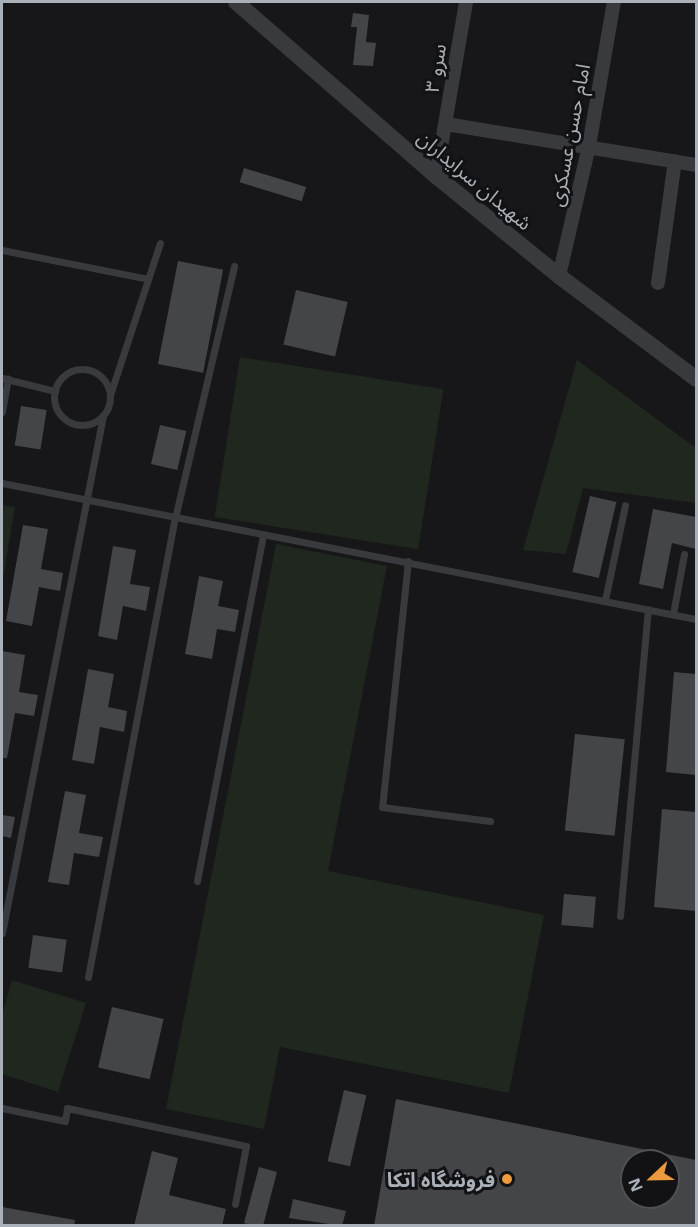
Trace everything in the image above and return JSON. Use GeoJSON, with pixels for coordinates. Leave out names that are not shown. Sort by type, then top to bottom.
{"type":"FeatureCollection","features":[{"type":"Feature","properties":{"kind":"street","name":"شهیدان سرایداران"},"geometry":{"type":"LineString","coordinates":[[236,2],[436,176],[558,276],[696,379]]}},
{"type":"Feature","properties":{"kind":"street","name":"سرو ۳"},"geometry":{"type":"LineString","coordinates":[[436,176],[466,2]]}},
{"type":"Feature","properties":{"kind":"street","name":"امام حسن عسکری"},"geometry":{"type":"LineString","coordinates":[[558,276],[589,146],[614,2]]}},
{"type":"Feature","properties":{"kind":"street"},"geometry":{"type":"LineString","coordinates":[[446,124],[696,165]]}},
{"type":"Feature","properties":{"kind":"street"},"geometry":{"type":"LineString","coordinates":[[658,283],[675,161]]}},
{"type":"Feature","properties":{"kind":"lane"},"geometry":{"type":"LineString","coordinates":[[2,933],[89,500],[103,416],[160,243]]}},
{"type":"Feature","properties":{"kind":"lane"},"geometry":{"type":"LineString","coordinates":[[2,250],[148,279]]}},
{"type":"Feature","properties":{"kind":"lane"},"geometry":{"type":"LineString","coordinates":[[88,976],[175,518],[234,266]]}},
{"type":"Feature","properties":{"kind":"lane"},"geometry":{"type":"LineString","coordinates":[[103,416],[83,425],[69,422],[56,406],[55,391],[67,374],[88,370],[101,376],[110,396]]}},
{"type":"Feature","properties":{"kind":"lane"},"geometry":{"type":"LineString","coordinates":[[2,412],[5,378],[55,391]]}},
{"type":"Feature","properties":{"kind":"lane"},"geometry":{"type":"LineString","coordinates":[[2,483],[696,619]]}},
{"type":"Feature","properties":{"kind":"lane"},"geometry":{"type":"LineString","coordinates":[[605,600],[625,505]]}},
{"type":"Feature","properties":{"kind":"lane"},"geometry":{"type":"LineString","coordinates":[[197,880],[263,534]]}},
{"type":"Feature","properties":{"kind":"lane"},"geometry":{"type":"LineString","coordinates":[[673,614],[684,554]]}},
{"type":"Feature","properties":{"kind":"lane"},"geometry":{"type":"LineString","coordinates":[[408,561],[382,807],[490,821]]}},
{"type":"Feature","properties":{"kind":"lane"},"geometry":{"type":"LineString","coordinates":[[620,916],[648,609]]}},
{"type":"Feature","properties":{"kind":"lane"},"geometry":{"type":"LineString","coordinates":[[2,1108],[65,1121],[67,1108],[246,1146],[235,1204]]}},
{"type":"Feature","properties":{"kind":"shaded area"},"geometry":{"type":"Polygon","coordinates":[[[240,357],[443,389],[418,549],[215,517],[240,357]]]}},
{"type":"Feature","properties":{"kind":"shaded area"},"geometry":{"type":"Polygon","coordinates":[[[577,360],[696,448],[696,503],[583,488],[566,554],[523,550],[577,360]]]}},
{"type":"Feature","properties":{"kind":"shaded area"},"geometry":{"type":"Polygon","coordinates":[[[2,505],[15,507],[2,585],[2,505]]]}},
{"type":"Feature","properties":{"kind":"shaded area"},"geometry":{"type":"Polygon","coordinates":[[[276,544],[387,566],[328,871],[544,915],[509,1093],[280,1047],[264,1129],[166,1109],[276,544]]]}},
{"type":"Feature","properties":{"kind":"shaded area"},"geometry":{"type":"Polygon","coordinates":[[[12,980],[86,1003],[58,1092],[2,1074],[2,1015],[12,980]]]}},
{"type":"Feature","properties":{"kind":"building"},"geometry":{"type":"Polygon","coordinates":[[[353,13],[369,15],[366,42],[376,43],[373,66],[353,65],[357,27],[351,27],[353,13]]]}},
{"type":"Feature","properties":{"kind":"building"},"geometry":{"type":"Polygon","coordinates":[[[244,168],[306,187],[302,201],[240,182],[244,168]]]}},
{"type":"Feature","properties":{"kind":"building"},"geometry":{"type":"Polygon","coordinates":[[[178,261],[223,270],[203,373],[158,364],[178,261]]]}},
{"type":"Feature","properties":{"kind":"building"},"geometry":{"type":"Polygon","coordinates":[[[296,290],[348,302],[335,356],[283,345],[296,290]]]}},
{"type":"Feature","properties":{"kind":"building"},"geometry":{"type":"Polygon","coordinates":[[[21,406],[47,410],[40,450],[15,446],[21,406]]]}},
{"type":"Feature","properties":{"kind":"building"},"geometry":{"type":"Polygon","coordinates":[[[160,425],[186,431],[177,470],[151,464],[160,425]]]}},
{"type":"Feature","properties":{"kind":"building"},"geometry":{"type":"Polygon","coordinates":[[[590,496],[616,502],[599,578],[572,572],[590,496]]]}},
{"type":"Feature","properties":{"kind":"building"},"geometry":{"type":"Polygon","coordinates":[[[653,509],[696,517],[696,549],[672,543],[663,589],[639,584],[653,509]]]}},
{"type":"Feature","properties":{"kind":"building"},"geometry":{"type":"Polygon","coordinates":[[[23,525],[48,529],[41,569],[63,573],[60,591],[39,587],[32,626],[6,621],[23,525]]]}},
{"type":"Feature","properties":{"kind":"building"},"geometry":{"type":"Polygon","coordinates":[[[113,546],[136,550],[130,584],[150,587],[146,611],[123,606],[117,640],[98,636],[113,546]]]}},
{"type":"Feature","properties":{"kind":"building"},"geometry":{"type":"Polygon","coordinates":[[[199,576],[223,581],[218,606],[239,610],[235,632],[217,629],[212,659],[185,654],[199,576]]]}},
{"type":"Feature","properties":{"kind":"building"},"geometry":{"type":"Polygon","coordinates":[[[2,651],[25,655],[19,692],[38,695],[34,716],[15,713],[7,758],[2,758],[2,651]]]}},
{"type":"Feature","properties":{"kind":"building"},"geometry":{"type":"Polygon","coordinates":[[[88,669],[114,674],[108,707],[127,711],[124,732],[100,727],[94,764],[72,760],[88,669]]]}},
{"type":"Feature","properties":{"kind":"building"},"geometry":{"type":"Polygon","coordinates":[[[674,672],[696,674],[696,775],[666,772],[674,672]]]}},
{"type":"Feature","properties":{"kind":"building"},"geometry":{"type":"Polygon","coordinates":[[[575,734],[625,739],[615,836],[565,830],[575,734]]]}},
{"type":"Feature","properties":{"kind":"building"},"geometry":{"type":"Polygon","coordinates":[[[65,791],[86,795],[79,833],[103,837],[99,857],[74,853],[69,885],[48,882],[65,791]]]}},
{"type":"Feature","properties":{"kind":"building"},"geometry":{"type":"Polygon","coordinates":[[[662,809],[696,812],[696,911],[654,907],[662,809]]]}},
{"type":"Feature","properties":{"kind":"building"},"geometry":{"type":"Polygon","coordinates":[[[2,815],[15,817],[11,838],[2,836],[2,815]]]}},
{"type":"Feature","properties":{"kind":"building"},"geometry":{"type":"Polygon","coordinates":[[[564,894],[596,897],[593,928],[561,925],[564,894]]]}},
{"type":"Feature","properties":{"kind":"building"},"geometry":{"type":"Polygon","coordinates":[[[33,935],[67,940],[62,972],[28,968],[33,935]]]}},
{"type":"Feature","properties":{"kind":"building"},"geometry":{"type":"Polygon","coordinates":[[[112,1007],[164,1019],[150,1079],[98,1067],[112,1007]]]}},
{"type":"Feature","properties":{"kind":"building"},"geometry":{"type":"Polygon","coordinates":[[[344,1090],[366,1095],[350,1166],[328,1161],[344,1090]]]}},
{"type":"Feature","properties":{"kind":"building","name":"فروشگاه اتکا"},"geometry":{"type":"Polygon","coordinates":[[[396,1099],[642,1149],[620,1149],[620,1209],[680,1209],[680,1157],[696,1160],[696,1226],[374,1226],[396,1099]]]}},
{"type":"Feature","properties":{"kind":"building"},"geometry":{"type":"Polygon","coordinates":[[[152,1151],[178,1158],[169,1195],[226,1209],[222,1226],[134,1226],[152,1151]]]}},
{"type":"Feature","properties":{"kind":"building"},"geometry":{"type":"Polygon","coordinates":[[[259,1167],[277,1172],[263,1226],[255,1226],[244,1223],[259,1167]]]}},
{"type":"Feature","properties":{"kind":"building"},"geometry":{"type":"Polygon","coordinates":[[[293,1199],[346,1211],[342,1226],[289,1218],[293,1199]]]}},
{"type":"Feature","properties":{"kind":"building"},"geometry":{"type":"Polygon","coordinates":[[[2,1207],[75,1220],[74,1226],[2,1226],[2,1207]]]}},
{"type":"Feature","properties":{"kind":"place","name":"فروشگاه اتکا"},"geometry":{"type":"Point","coordinates":[507,1179]}}]}
